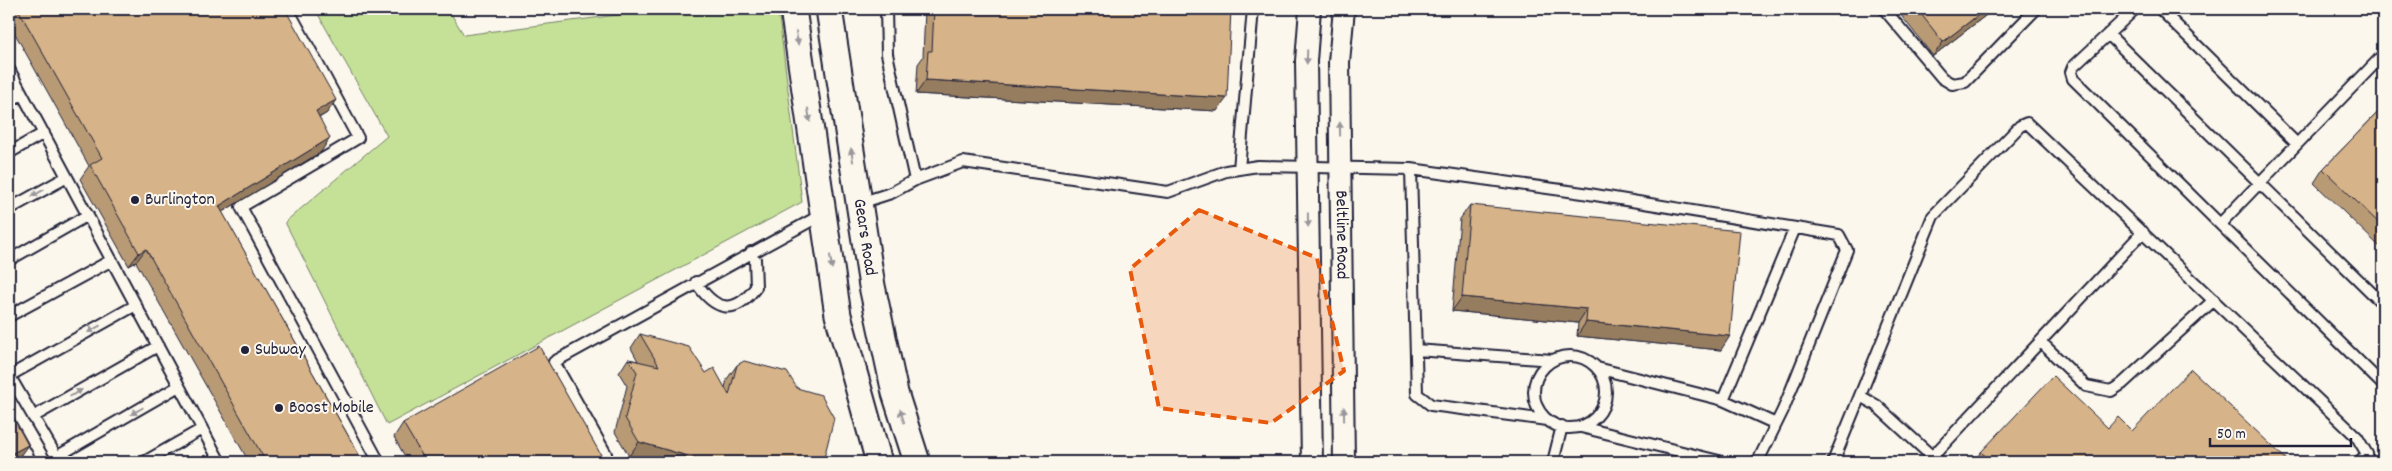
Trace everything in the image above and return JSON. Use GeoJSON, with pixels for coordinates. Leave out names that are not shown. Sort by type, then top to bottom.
{"type":"FeatureCollection","features":[{"type":"Feature","properties":{"kind":"street","name":"Gears Road"},"geometry":{"type":"LineString","coordinates":[[793,9],[838,315],[879,462]]}},
{"type":"Feature","properties":{"kind":"street","name":"Gears Road"},"geometry":{"type":"LineString","coordinates":[[829,9],[872,286],[895,393],[917,462]]}},
{"type":"Feature","properties":{"kind":"street","name":"Beltline Road"},"geometry":{"type":"LineString","coordinates":[[1310,9],[1306,61],[1312,462]]}},
{"type":"Feature","properties":{"kind":"street","name":"Beltline Road"},"geometry":{"type":"LineString","coordinates":[[1344,9],[1339,62],[1344,462]]}},
{"type":"Feature","properties":{"kind":"street"},"geometry":{"type":"LineString","coordinates":[[824,213],[860,203]]}},
{"type":"Feature","properties":{"kind":"lane"},"geometry":{"type":"LineString","coordinates":[[288,9],[358,138],[241,207],[379,462]]}},
{"type":"Feature","properties":{"kind":"lane"},"geometry":{"type":"LineString","coordinates":[[886,9],[887,54],[915,180]]}},
{"type":"Feature","properties":{"kind":"lane"},"geometry":{"type":"LineString","coordinates":[[1239,169],[1253,9]]}},
{"type":"Feature","properties":{"kind":"lane"},"geometry":{"type":"LineString","coordinates":[[1884,9],[1942,78],[1952,84],[1964,82],[2036,9]]}},
{"type":"Feature","properties":{"kind":"lane"},"geometry":{"type":"LineString","coordinates":[[2135,9],[2073,67],[2070,72],[2073,79],[2383,385]]}},
{"type":"Feature","properties":{"kind":"lane"},"geometry":{"type":"LineString","coordinates":[[2160,9],[2297,144]]}},
{"type":"Feature","properties":{"kind":"lane"},"geometry":{"type":"LineString","coordinates":[[2108,34],[2383,304]]}},
{"type":"Feature","properties":{"kind":"lane"},"geometry":{"type":"LineString","coordinates":[[2220,224],[2383,56]]}},
{"type":"Feature","properties":{"kind":"lane"},"geometry":{"type":"LineString","coordinates":[[9,69],[220,462]]}},
{"type":"Feature","properties":{"kind":"lane"},"geometry":{"type":"LineString","coordinates":[[9,100],[22,94]]}},
{"type":"Feature","properties":{"kind":"lane"},"geometry":{"type":"LineString","coordinates":[[1833,462],[1933,216],[2023,124],[2029,123],[2357,438],[2367,454],[2358,462]]}},
{"type":"Feature","properties":{"kind":"lane"},"geometry":{"type":"LineString","coordinates":[[9,153],[44,133]]}},
{"type":"Feature","properties":{"kind":"lane"},"geometry":{"type":"LineString","coordinates":[[860,203],[891,193],[915,180],[963,162],[1168,192],[1239,169],[1258,166],[1341,166],[1411,169],[1583,193],[1839,235],[1846,250],[1776,424],[1758,461],[1755,462]]}},
{"type":"Feature","properties":{"kind":"lane"},"geometry":{"type":"LineString","coordinates":[[1411,169],[1417,394],[1431,405],[1547,420],[1562,426],[1581,426],[1723,462]]}},
{"type":"Feature","properties":{"kind":"lane"},"geometry":{"type":"LineString","coordinates":[[9,209],[67,176]]}},
{"type":"Feature","properties":{"kind":"lane"},"geometry":{"type":"LineString","coordinates":[[606,454],[554,362],[824,213]]}},
{"type":"Feature","properties":{"kind":"lane"},"geometry":{"type":"LineString","coordinates":[[9,260],[88,215]]}},
{"type":"Feature","properties":{"kind":"lane"},"geometry":{"type":"LineString","coordinates":[[1723,400],[1795,228]]}},
{"type":"Feature","properties":{"kind":"lane"},"geometry":{"type":"LineString","coordinates":[[1860,396],[1876,405],[1935,460],[2143,232]]}},
{"type":"Feature","properties":{"kind":"lane"},"geometry":{"type":"LineString","coordinates":[[696,282],[713,304],[722,307],[740,303],[756,287],[755,260],[751,252]]}},
{"type":"Feature","properties":{"kind":"lane"},"geometry":{"type":"LineString","coordinates":[[9,316],[112,260]]}},
{"type":"Feature","properties":{"kind":"lane"},"geometry":{"type":"LineString","coordinates":[[2041,342],[2086,386],[2111,391],[2122,384],[2214,300]]}},
{"type":"Feature","properties":{"kind":"lane"},"geometry":{"type":"LineString","coordinates":[[136,305],[9,376],[58,460],[179,386]]}},
{"type":"Feature","properties":{"kind":"lane"},"geometry":{"type":"LineString","coordinates":[[33,418],[158,346]]}},
{"type":"Feature","properties":{"kind":"lane"},"geometry":{"type":"LineString","coordinates":[[1416,350],[1553,360],[1576,356],[1587,360],[1597,368],[1603,378],[1606,390],[1605,402],[1599,413],[1591,421],[1581,426]]}},
{"type":"Feature","properties":{"kind":"lane"},"geometry":{"type":"LineString","coordinates":[[1547,420],[1539,411],[1535,400],[1534,388],[1537,376],[1553,360]]}},
{"type":"Feature","properties":{"kind":"lane"},"geometry":{"type":"LineString","coordinates":[[1597,368],[1723,400],[1776,424]]}},
{"type":"Feature","properties":{"kind":"lane"},"geometry":{"type":"LineString","coordinates":[[9,422],[31,462]]}},
{"type":"Feature","properties":{"kind":"lane"},"geometry":{"type":"LineString","coordinates":[[1553,462],[1562,426]]}},
{"type":"Feature","properties":{"kind":"lane"},"geometry":{"type":"LineString","coordinates":[[144,462],[202,429]]}},
{"type":"Feature","properties":{"kind":"highlighted area"},"geometry":{"type":"Polygon","coordinates":[[[1199,210],[1317,258],[1344,371],[1271,423],[1159,408],[1130,269],[1199,210]]]}},
{"type":"Feature","properties":{"kind":"green space"},"geometry":{"type":"Polygon","coordinates":[[[315,9],[448,9],[464,35],[663,9],[778,9],[802,202],[387,425],[285,222],[387,136],[315,9]]]}},
{"type":"Feature","properties":{"kind":"building"},"geometry":{"type":"Polygon","coordinates":[[[18,9],[285,9],[336,100],[316,111],[330,138],[219,206],[363,462],[266,462],[146,249],[139,253],[90,165],[102,158],[18,9]]]}},
{"type":"Feature","properties":{"kind":"building"},"geometry":{"type":"Polygon","coordinates":[[[934,9],[1231,9],[1227,98],[926,80],[928,51],[932,51],[934,9]]]}},
{"type":"Feature","properties":{"kind":"building"},"geometry":{"type":"Polygon","coordinates":[[[1917,9],[1986,9],[1943,42],[1917,9]]]}},
{"type":"Feature","properties":{"kind":"building"},"geometry":{"type":"Polygon","coordinates":[[[2383,107],[2383,227],[2323,169],[2383,107]]]}},
{"type":"Feature","properties":{"kind":"building"},"geometry":{"type":"Polygon","coordinates":[[[1470,205],[1740,231],[1730,336],[1586,322],[1587,309],[1462,297],[1470,205]]]}},
{"type":"Feature","properties":{"kind":"building"},"geometry":{"type":"Polygon","coordinates":[[[640,334],[689,347],[706,373],[714,368],[729,395],[737,365],[744,361],[787,372],[797,388],[821,395],[834,418],[823,462],[709,462],[639,442],[625,418],[637,372],[628,359],[659,366],[640,334]]]}},
{"type":"Feature","properties":{"kind":"building"},"geometry":{"type":"Polygon","coordinates":[[[539,346],[605,462],[426,462],[403,423],[539,346]]]}},
{"type":"Feature","properties":{"kind":"building"},"geometry":{"type":"Polygon","coordinates":[[[2191,369],[2289,462],[1992,462],[1981,452],[2053,376],[2108,428],[2118,417],[2132,431],[2191,369]]]}},
{"type":"Feature","properties":{"kind":"building"},"geometry":{"type":"Polygon","coordinates":[[[9,410],[28,445],[9,455],[9,410]]]}},
{"type":"Feature","properties":{"kind":"place","name":"Burlington"},"geometry":{"type":"Point","coordinates":[135,200]}},
{"type":"Feature","properties":{"kind":"place","name":"Subway"},"geometry":{"type":"Point","coordinates":[245,350]}},
{"type":"Feature","properties":{"kind":"place","name":"Boost Mobile"},"geometry":{"type":"Point","coordinates":[279,408]}}]}
